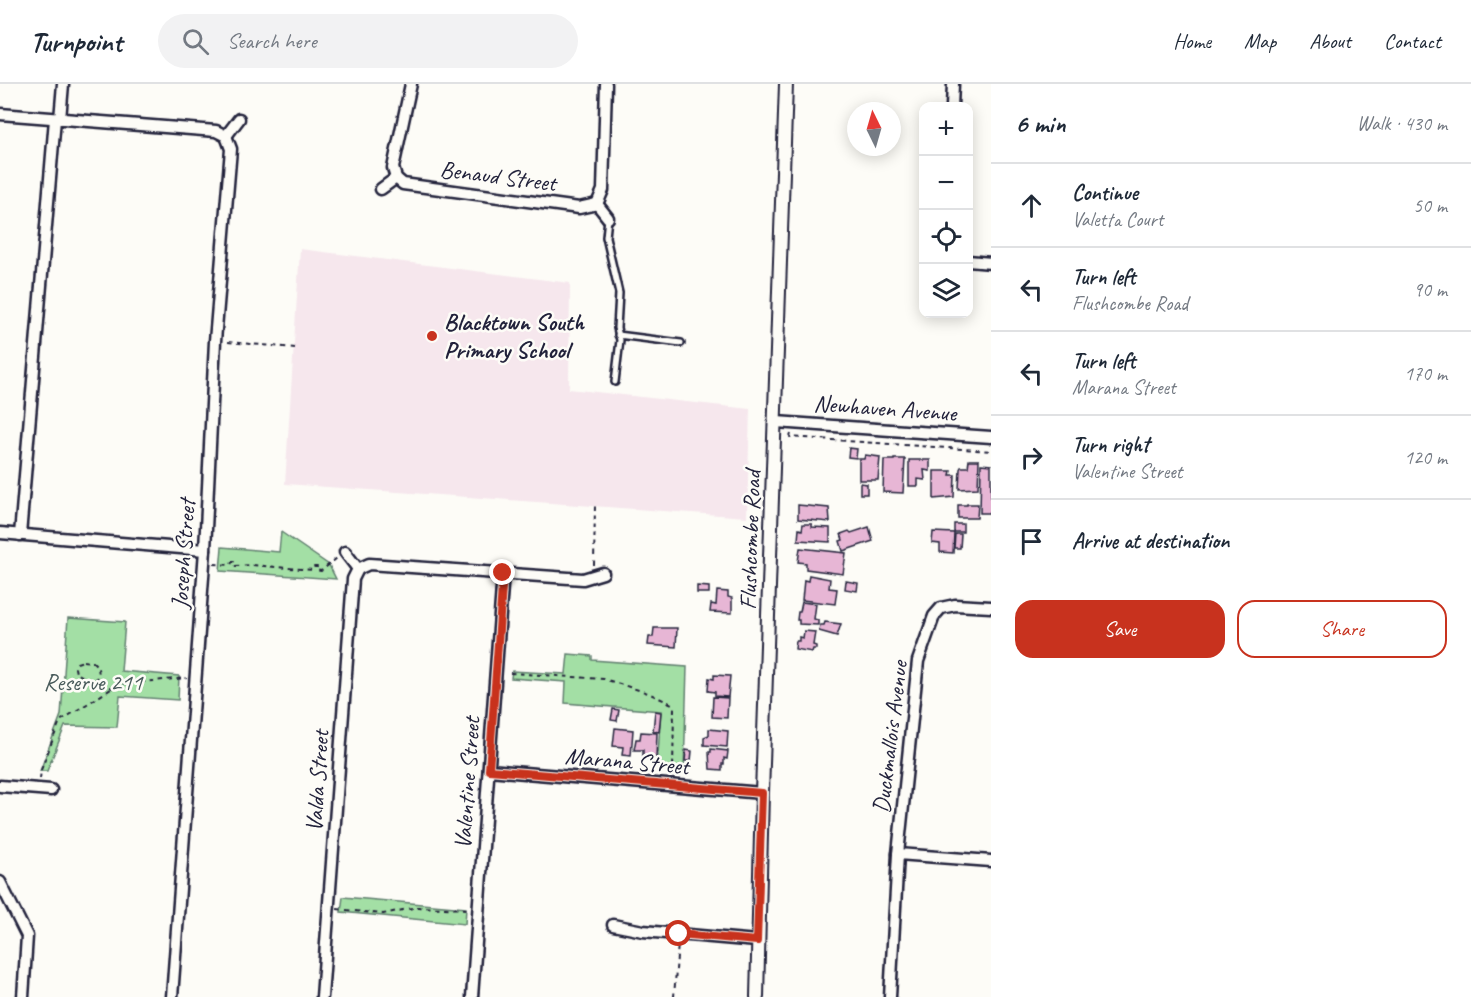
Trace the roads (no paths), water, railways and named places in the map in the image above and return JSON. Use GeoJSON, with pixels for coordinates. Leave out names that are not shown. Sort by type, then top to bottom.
{"type":"FeatureCollection","features":[{"type":"Feature","properties":{"kind":"street"},"geometry":{"type":"LineString","coordinates":[[20,535],[57,119],[63,84]]}},
{"type":"Feature","properties":{"kind":"street"},"geometry":{"type":"LineString","coordinates":[[381,189],[396,178],[394,162],[411,84]]}},
{"type":"Feature","properties":{"kind":"street"},"geometry":{"type":"LineString","coordinates":[[606,84],[603,190],[597,204],[608,218]]}},
{"type":"Feature","properties":{"kind":"street","name":"Flushcombe Road"},"geometry":{"type":"LineString","coordinates":[[757,997],[786,84]]}},
{"type":"Feature","properties":{"kind":"street"},"geometry":{"type":"LineString","coordinates":[[952,102],[953,84]]}},
{"type":"Feature","properties":{"kind":"street"},"geometry":{"type":"LineString","coordinates":[[0,114],[216,131],[226,136],[239,119]]}},
{"type":"Feature","properties":{"kind":"street","name":"Joseph Street"},"geometry":{"type":"LineString","coordinates":[[172,997],[205,550],[215,352],[231,149],[226,136]]}},
{"type":"Feature","properties":{"kind":"street","name":"Benaud Street"},"geometry":{"type":"LineString","coordinates":[[396,178],[408,186],[579,208],[597,204]]}},
{"type":"Feature","properties":{"kind":"street"},"geometry":{"type":"LineString","coordinates":[[973,261],[991,263]]}},
{"type":"Feature","properties":{"kind":"street","name":"Newhaven Avenue"},"geometry":{"type":"LineString","coordinates":[[776,422],[991,437]]}},
{"type":"Feature","properties":{"kind":"street"},"geometry":{"type":"LineString","coordinates":[[0,535],[205,550]]}},
{"type":"Feature","properties":{"kind":"street"},"geometry":{"type":"LineString","coordinates":[[345,552],[358,569],[369,564],[583,579],[600,575]]}},
{"type":"Feature","properties":{"kind":"street","name":"Valda Street"},"geometry":{"type":"LineString","coordinates":[[322,997],[352,579],[358,569]]}},
{"type":"Feature","properties":{"kind":"street","name":"Valentine Street"},"geometry":{"type":"LineString","coordinates":[[472,997],[503,573]]}},
{"type":"Feature","properties":{"kind":"street","name":"Duckmallois Avenue"},"geometry":{"type":"LineString","coordinates":[[890,997],[898,854],[917,668],[934,616],[941,608],[950,605],[991,608]]}},
{"type":"Feature","properties":{"kind":"street","name":"Marana Street"},"geometry":{"type":"LineString","coordinates":[[489,770],[762,793]]}},
{"type":"Feature","properties":{"kind":"street"},"geometry":{"type":"LineString","coordinates":[[0,786],[51,790]]}},
{"type":"Feature","properties":{"kind":"street"},"geometry":{"type":"LineString","coordinates":[[898,854],[991,861]]}},
{"type":"Feature","properties":{"kind":"street"},"geometry":{"type":"LineString","coordinates":[[0,882],[27,936],[23,997]]}},
{"type":"Feature","properties":{"kind":"street"},"geometry":{"type":"LineString","coordinates":[[613,925],[632,930],[757,941]]}},
{"type":"Feature","properties":{"kind":"lane"},"geometry":{"type":"LineString","coordinates":[[608,218],[606,237],[620,293],[617,328],[620,340],[615,382]]}},
{"type":"Feature","properties":{"kind":"lane"},"geometry":{"type":"LineString","coordinates":[[618,335],[681,343]]}},
{"type":"Feature","properties":{"kind":"place","name":"Blacktown South Primary School"},"geometry":{"type":"Point","coordinates":[432,336]}},
{"type":"Feature","properties":{"kind":"park label","name":"Reserve 211"},"geometry":{"type":"Point","coordinates":[93,682]}}]}
